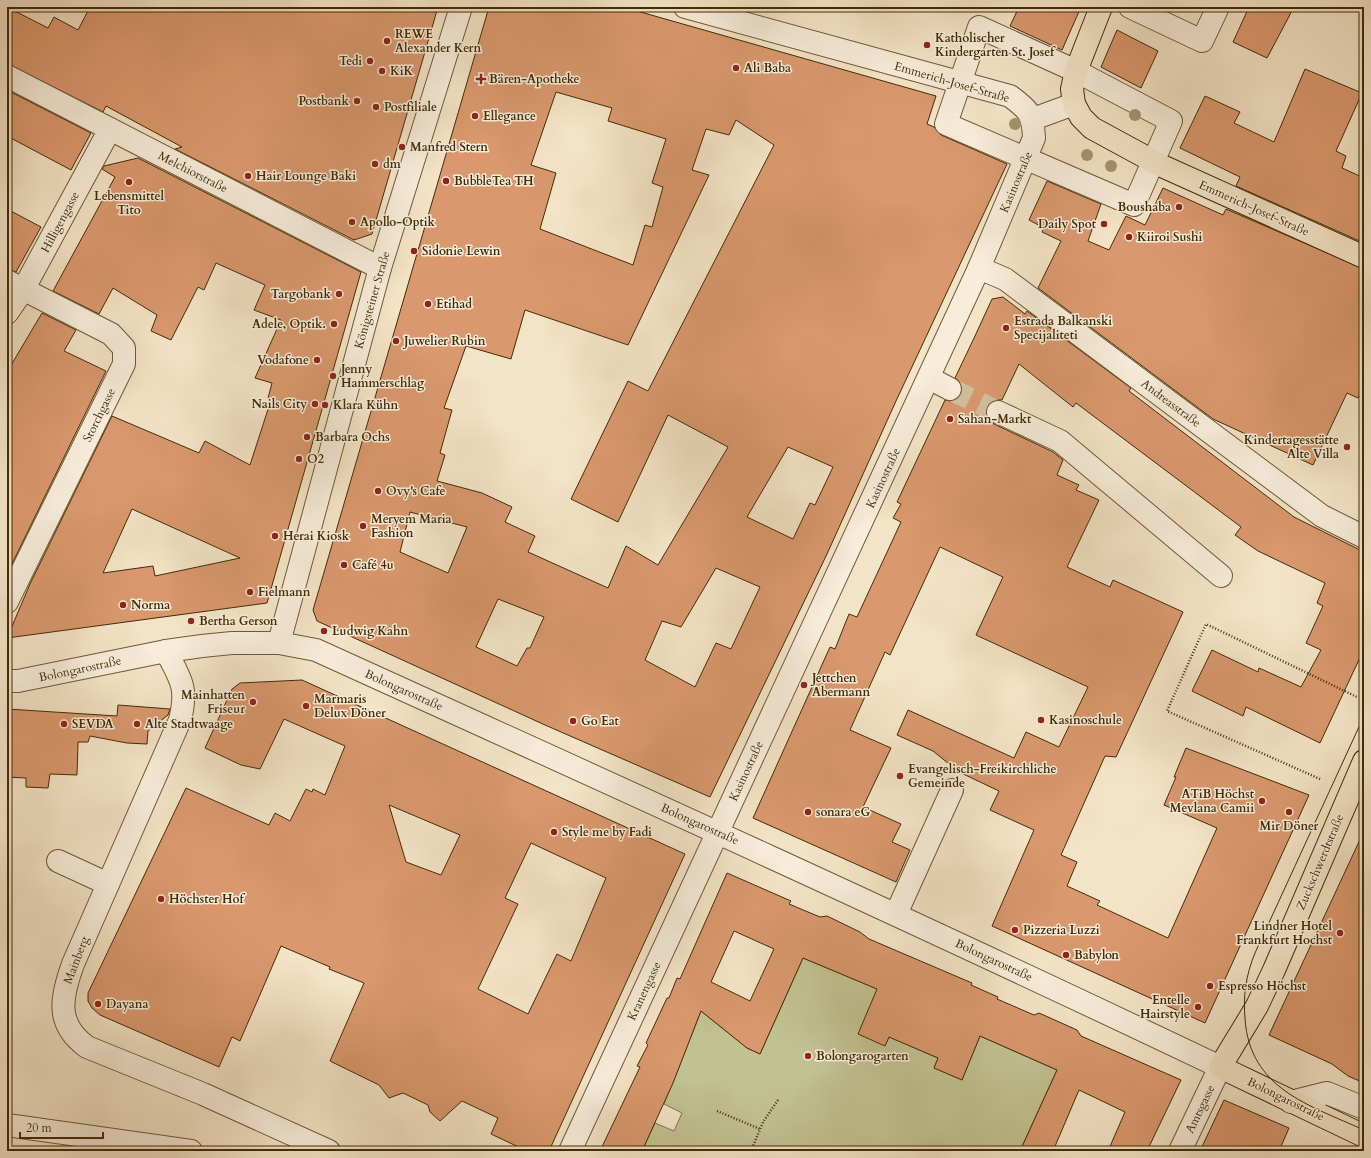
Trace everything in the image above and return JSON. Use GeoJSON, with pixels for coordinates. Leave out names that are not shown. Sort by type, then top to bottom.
{"type":"FeatureCollection","features":[{"type":"Feature","properties":{"kind":"main road"},"geometry":{"type":"LineString","coordinates":[[1074,104],[1072,89],[1076,71],[1101,7]]}},
{"type":"Feature","properties":{"kind":"main road","name":"Emmerich-Josef-Straße"},"geometry":{"type":"LineString","coordinates":[[1074,104],[1080,117],[1092,128],[1154,162],[1364,258]]}},
{"type":"Feature","properties":{"kind":"main road","name":"Zuckschwerdtstraße"},"geometry":{"type":"LineString","coordinates":[[1220,1068],[1257,1006],[1274,970],[1364,761]]}},
{"type":"Feature","properties":{"kind":"main road","name":"Bolongarostraße"},"geometry":{"type":"LineString","coordinates":[[1220,1068],[1364,1136]]}},
{"type":"Feature","properties":{"kind":"street","name":"Königsteiner Straße"},"geometry":{"type":"LineString","coordinates":[[279,643],[380,268],[461,7]]}},
{"type":"Feature","properties":{"kind":"street","name":"Emmerich-Josef-Straße"},"geometry":{"type":"LineString","coordinates":[[685,7],[958,84],[1010,96],[1025,107],[1033,119]]}},
{"type":"Feature","properties":{"kind":"street"},"geometry":{"type":"LineString","coordinates":[[1130,7],[1202,41],[1218,7]]}},
{"type":"Feature","properties":{"kind":"street"},"geometry":{"type":"LineString","coordinates":[[978,27],[1076,71],[1171,121],[1134,205],[946,124],[978,27]]}},
{"type":"Feature","properties":{"kind":"street","name":"Melchiorstraße"},"geometry":{"type":"LineString","coordinates":[[7,76],[380,268]]}},
{"type":"Feature","properties":{"kind":"street"},"geometry":{"type":"LineString","coordinates":[[1033,119],[1074,104]]}},
{"type":"Feature","properties":{"kind":"street","name":"Kasinostraße"},"geometry":{"type":"LineString","coordinates":[[718,832],[979,268],[1034,138],[1033,119]]}},
{"type":"Feature","properties":{"kind":"street","name":"Hilligengasse"},"geometry":{"type":"LineString","coordinates":[[7,313],[15,285],[110,130]]}},
{"type":"Feature","properties":{"kind":"street","name":"Andreasstraße"},"geometry":{"type":"LineString","coordinates":[[979,268],[1005,279],[1322,516],[1364,537]]}},
{"type":"Feature","properties":{"kind":"street","name":"Storchgasse"},"geometry":{"type":"LineString","coordinates":[[7,602],[124,364],[124,348],[111,334],[15,285]]}},
{"type":"Feature","properties":{"kind":"street"},"geometry":{"type":"LineString","coordinates":[[929,378],[950,389]]}},
{"type":"Feature","properties":{"kind":"street"},"geometry":{"type":"LineString","coordinates":[[998,412],[1060,441],[1221,576]]}},
{"type":"Feature","properties":{"kind":"street","name":"Bolongarostraße"},"geometry":{"type":"LineString","coordinates":[[7,681],[18,682],[166,651],[232,644],[279,643],[316,650],[896,914],[1220,1068]]}},
{"type":"Feature","properties":{"kind":"street","name":"Mainberg"},"geometry":{"type":"LineString","coordinates":[[166,651],[182,683],[184,701],[181,714],[65,986],[63,1008],[67,1025],[71,1033],[87,1047],[97,1052],[203,1094],[302,1146],[329,1151]]}},
{"type":"Feature","properties":{"kind":"street"},"geometry":{"type":"LineString","coordinates":[[896,914],[952,790]]}},
{"type":"Feature","properties":{"kind":"street","name":"Kranengasse"},"geometry":{"type":"LineString","coordinates":[[570,1151],[718,832]]}},
{"type":"Feature","properties":{"kind":"street"},"geometry":{"type":"LineString","coordinates":[[58,861],[108,884]]}},
{"type":"Feature","properties":{"kind":"street","name":"Amtsgasse"},"geometry":{"type":"LineString","coordinates":[[1180,1151],[1220,1068]]}},
{"type":"Feature","properties":{"kind":"street"},"geometry":{"type":"LineString","coordinates":[[1291,1102],[1327,1093],[1364,1108]]}},
{"type":"Feature","properties":{"kind":"street"},"geometry":{"type":"LineString","coordinates":[[7,1126],[192,1151]]}},
{"type":"Feature","properties":{"kind":"path"},"geometry":{"type":"LineString","coordinates":[[1320,779],[1167,711],[1206,624],[1357,697]]}},
{"type":"Feature","properties":{"kind":"path"},"geometry":{"type":"LineString","coordinates":[[751,1151],[760,1129],[778,1100]]}},
{"type":"Feature","properties":{"kind":"path"},"geometry":{"type":"LineString","coordinates":[[717,1111],[760,1129]]}},
{"type":"Feature","properties":{"kind":"green space","name":"Bolongarogarten"},"geometry":{"type":"Polygon","coordinates":[[[803,958],[877,989],[885,1045],[889,1037],[938,1058],[934,1068],[962,1080],[980,1036],[1057,1070],[1020,1151],[642,1151],[655,1123],[674,1131],[682,1113],[664,1104],[701,1011],[747,1048],[760,1054],[803,958]]]}},
{"type":"Feature","properties":{"kind":"water"},"geometry":{"type":"Polygon","coordinates":[[[850,1146],[861,1151],[833,1151],[840,1147],[850,1146]]]}},
{"type":"Feature","properties":{"kind":"building"},"geometry":{"type":"Polygon","coordinates":[[[7,7],[48,28],[54,17],[78,30],[90,7],[438,7],[372,234],[354,240],[175,149],[182,147],[106,106],[103,112],[7,64],[7,7]]]}},
{"type":"Feature","properties":{"kind":"building"},"geometry":{"type":"Polygon","coordinates":[[[489,7],[623,7],[936,96],[927,124],[934,127],[941,135],[1007,164],[896,401],[827,554],[710,797],[545,725],[317,621],[313,610],[489,7]],[[556,92],[531,165],[556,173],[540,229],[633,265],[645,225],[652,227],[663,187],[652,183],[666,139],[608,121],[612,108],[556,92]],[[736,120],[729,135],[706,129],[692,170],[709,175],[628,345],[525,310],[511,359],[466,346],[444,408],[452,410],[440,453],[445,455],[437,481],[482,493],[512,507],[505,522],[535,536],[528,552],[608,588],[626,546],[658,565],[728,447],[668,415],[618,522],[571,499],[628,381],[648,391],[774,145],[736,120]],[[788,447],[747,517],[793,539],[810,503],[815,505],[833,467],[788,447]],[[410,512],[400,552],[448,573],[467,527],[410,512]],[[716,568],[681,627],[662,621],[645,660],[695,687],[716,643],[731,649],[760,587],[716,568]],[[498,599],[476,647],[517,666],[527,648],[530,648],[544,617],[498,599]]]}},
{"type":"Feature","properties":{"kind":"building","name":"Katholischer Kindergarten St. Josef"},"geometry":{"type":"Polygon","coordinates":[[[1019,7],[1081,7],[1062,50],[1010,26],[1019,7]]]}},
{"type":"Feature","properties":{"kind":"building"},"geometry":{"type":"Polygon","coordinates":[[[1249,7],[1294,7],[1267,58],[1233,42],[1249,7]]]}},
{"type":"Feature","properties":{"kind":"building"},"geometry":{"type":"Polygon","coordinates":[[[1117,30],[1158,51],[1141,88],[1101,67],[1117,30]]]}},
{"type":"Feature","properties":{"kind":"building"},"geometry":{"type":"Polygon","coordinates":[[[1305,69],[1362,93],[1336,151],[1346,156],[1342,168],[1364,178],[1364,243],[1236,186],[1240,177],[1180,148],[1205,96],[1240,112],[1234,123],[1274,142],[1305,69]]]}},
{"type":"Feature","properties":{"kind":"building"},"geometry":{"type":"Polygon","coordinates":[[[7,90],[91,133],[71,170],[7,136],[7,90]]]}},
{"type":"Feature","properties":{"kind":"building"},"geometry":{"type":"Polygon","coordinates":[[[138,158],[361,272],[267,603],[7,638],[30,584],[112,416],[199,453],[205,441],[250,465],[271,400],[268,398],[272,383],[255,378],[281,320],[254,310],[265,285],[216,263],[204,290],[198,287],[171,340],[151,331],[157,315],[113,288],[99,314],[53,291],[115,177],[102,169],[104,166],[138,158]],[[132,509],[103,573],[153,566],[155,576],[240,558],[132,509]]]}},
{"type":"Feature","properties":{"kind":"building"},"geometry":{"type":"Polygon","coordinates":[[[1047,181],[1101,204],[1088,241],[1109,250],[1126,216],[1145,225],[1163,188],[1223,215],[1226,209],[1364,269],[1364,385],[1358,398],[1347,393],[1313,465],[1213,419],[1038,288],[1061,241],[1042,232],[1044,228],[1029,220],[1047,181]]]}},
{"type":"Feature","properties":{"kind":"building"},"geometry":{"type":"Polygon","coordinates":[[[7,209],[41,227],[16,272],[7,269],[7,209]]]}},
{"type":"Feature","properties":{"kind":"building"},"geometry":{"type":"Polygon","coordinates":[[[1003,297],[1025,314],[1027,311],[1131,388],[1129,391],[1294,517],[1364,552],[1364,649],[1320,743],[1246,707],[1243,716],[1192,691],[1212,650],[1258,672],[1259,668],[1301,687],[1321,650],[1306,643],[1323,606],[1317,603],[1325,583],[1258,551],[1235,535],[1241,527],[1076,403],[1073,407],[1019,364],[1002,400],[991,402],[987,407],[986,413],[988,419],[992,423],[1053,452],[1063,460],[1057,475],[1079,485],[1076,490],[1099,500],[1067,567],[1110,587],[1113,580],[1183,612],[1116,757],[1105,756],[1061,855],[1077,862],[1067,886],[1100,901],[1097,905],[1168,938],[1217,828],[1164,805],[1186,748],[1309,795],[1205,1023],[992,926],[1034,830],[990,810],[999,791],[959,772],[933,751],[897,735],[908,710],[1014,758],[1026,732],[1059,747],[1088,687],[976,635],[1003,577],[940,547],[890,655],[885,652],[850,730],[891,748],[863,807],[901,824],[892,842],[910,850],[896,882],[753,818],[830,647],[835,649],[849,614],[857,617],[901,522],[893,518],[901,504],[897,502],[945,400],[956,400],[961,394],[961,383],[955,378],[992,299],[1003,297]]]}},
{"type":"Feature","properties":{"kind":"building"},"geometry":{"type":"Polygon","coordinates":[[[42,313],[76,330],[64,351],[106,371],[10,568],[7,567],[7,372],[42,313]]]}},
{"type":"Feature","properties":{"kind":"building"},"geometry":{"type":"Polygon","coordinates":[[[302,680],[685,854],[549,1151],[527,1151],[491,1134],[498,1118],[462,1101],[440,1121],[430,1112],[428,1105],[403,1093],[389,1098],[379,1085],[330,1061],[364,983],[329,969],[330,967],[281,946],[240,1041],[232,1037],[219,1067],[100,1015],[92,1008],[88,1001],[88,993],[186,788],[269,825],[275,813],[290,821],[306,789],[312,792],[313,789],[325,795],[345,746],[284,719],[260,769],[241,765],[205,748],[232,689],[240,683],[302,680]],[[389,805],[406,862],[441,875],[460,835],[389,805]],[[531,843],[505,898],[518,904],[478,989],[528,1014],[557,954],[571,961],[606,878],[531,843]]]}},
{"type":"Feature","properties":{"kind":"building"},"geometry":{"type":"Polygon","coordinates":[[[118,705],[170,709],[168,715],[148,731],[147,744],[127,743],[90,736],[88,742],[78,742],[77,775],[50,774],[48,788],[26,787],[26,778],[7,777],[7,709],[117,716],[118,705]]]}},
{"type":"Feature","properties":{"kind":"building","name":"Lindner Hotel Frankfurt Hochst"},"geometry":{"type":"Polygon","coordinates":[[[1364,831],[1364,1083],[1348,1076],[1332,1064],[1269,1035],[1364,831]]]}},
{"type":"Feature","properties":{"kind":"building"},"geometry":{"type":"Polygon","coordinates":[[[727,873],[791,901],[789,904],[820,917],[827,916],[860,932],[869,939],[972,983],[971,985],[998,997],[997,999],[1034,1015],[1039,1013],[1077,1030],[1081,1036],[1181,1080],[1147,1151],[1108,1151],[1125,1112],[1079,1090],[1053,1151],[1020,1151],[1057,1070],[980,1036],[962,1080],[934,1068],[938,1058],[889,1037],[885,1046],[858,1034],[877,989],[803,958],[760,1054],[747,1048],[701,1011],[673,1083],[642,1151],[600,1151],[640,1067],[637,1066],[648,1045],[646,1043],[667,998],[669,998],[677,978],[680,979],[727,873]],[[734,931],[711,982],[750,1001],[774,949],[734,931]]]}},
{"type":"Feature","properties":{"kind":"building"},"geometry":{"type":"Polygon","coordinates":[[[1224,1100],[1289,1128],[1279,1151],[1200,1151],[1224,1100]]]}},
{"type":"Feature","properties":{"kind":"tunnel"},"geometry":{"type":"LineString","coordinates":[[950,389],[998,412]]}},
{"type":"Feature","properties":{"kind":"tram line"},"geometry":{"type":"LineString","coordinates":[[1364,716],[1255,953],[1247,977],[1244,1002],[1249,1043],[1258,1062],[1270,1078],[1303,1102],[1364,1130]]}},
{"type":"Feature","properties":{"kind":"place","name":"REWE Alexander Kern"},"geometry":{"type":"Point","coordinates":[387,41]}},
{"type":"Feature","properties":{"kind":"place","name":"Katholischer Kindergarten St. Josef"},"geometry":{"type":"Point","coordinates":[927,45]}},
{"type":"Feature","properties":{"kind":"place","name":"Tedi"},"geometry":{"type":"Point","coordinates":[370,61]}},
{"type":"Feature","properties":{"kind":"place","name":"Ali Baba"},"geometry":{"type":"Point","coordinates":[736,68]}},
{"type":"Feature","properties":{"kind":"place","name":"KiK"},"geometry":{"type":"Point","coordinates":[382,71]}},
{"type":"Feature","properties":{"kind":"place","name":"Bären-Apotheke"},"geometry":{"type":"Point","coordinates":[481,79]}},
{"type":"Feature","properties":{"kind":"place","name":"Postbank"},"geometry":{"type":"Point","coordinates":[357,101]}},
{"type":"Feature","properties":{"kind":"place","name":"Postfiliale"},"geometry":{"type":"Point","coordinates":[376,107]}},
{"type":"Feature","properties":{"kind":"place","name":"Ellegance"},"geometry":{"type":"Point","coordinates":[475,116]}},
{"type":"Feature","properties":{"kind":"place","name":"Manfred Stern"},"geometry":{"type":"Point","coordinates":[402,147]}},
{"type":"Feature","properties":{"kind":"place","name":"dm"},"geometry":{"type":"Point","coordinates":[375,164]}},
{"type":"Feature","properties":{"kind":"place","name":"Hair Lounge Baki"},"geometry":{"type":"Point","coordinates":[248,176]}},
{"type":"Feature","properties":{"kind":"place","name":"BubbleTea TH"},"geometry":{"type":"Point","coordinates":[446,181]}},
{"type":"Feature","properties":{"kind":"place","name":"Lebensmittel Tito"},"geometry":{"type":"Point","coordinates":[129,182]}},
{"type":"Feature","properties":{"kind":"place","name":"Boushaba"},"geometry":{"type":"Point","coordinates":[1179,207]}},
{"type":"Feature","properties":{"kind":"place","name":"Apollo-Optik"},"geometry":{"type":"Point","coordinates":[352,222]}},
{"type":"Feature","properties":{"kind":"place","name":"Daily Spot"},"geometry":{"type":"Point","coordinates":[1104,224]}},
{"type":"Feature","properties":{"kind":"place","name":"Kiiroi Sushi"},"geometry":{"type":"Point","coordinates":[1129,237]}},
{"type":"Feature","properties":{"kind":"place","name":"Sidonie Lewin"},"geometry":{"type":"Point","coordinates":[414,251]}},
{"type":"Feature","properties":{"kind":"place","name":"Targobank"},"geometry":{"type":"Point","coordinates":[339,294]}},
{"type":"Feature","properties":{"kind":"place","name":"Etihad"},"geometry":{"type":"Point","coordinates":[428,304]}},
{"type":"Feature","properties":{"kind":"place","name":"Adele, Optik."},"geometry":{"type":"Point","coordinates":[334,324]}},
{"type":"Feature","properties":{"kind":"place","name":"Estrada Balkanski Specijaliteti"},"geometry":{"type":"Point","coordinates":[1006,328]}},
{"type":"Feature","properties":{"kind":"place","name":"Juwelier Rubin"},"geometry":{"type":"Point","coordinates":[396,341]}},
{"type":"Feature","properties":{"kind":"place","name":"Vodafone"},"geometry":{"type":"Point","coordinates":[317,360]}},
{"type":"Feature","properties":{"kind":"place","name":"Jenny Hammerschlag"},"geometry":{"type":"Point","coordinates":[333,376]}},
{"type":"Feature","properties":{"kind":"place","name":"Nails City"},"geometry":{"type":"Point","coordinates":[315,404]}},
{"type":"Feature","properties":{"kind":"place","name":"Klara Kühn"},"geometry":{"type":"Point","coordinates":[325,405]}},
{"type":"Feature","properties":{"kind":"place","name":"Sahan-Markt"},"geometry":{"type":"Point","coordinates":[950,419]}},
{"type":"Feature","properties":{"kind":"place","name":"Barbara Ochs"},"geometry":{"type":"Point","coordinates":[307,437]}},
{"type":"Feature","properties":{"kind":"place","name":"Kindertagesstätte Alte Villa"},"geometry":{"type":"Point","coordinates":[1347,447]}},
{"type":"Feature","properties":{"kind":"place","name":"O2"},"geometry":{"type":"Point","coordinates":[299,459]}},
{"type":"Feature","properties":{"kind":"place","name":"Ovy's Cafe"},"geometry":{"type":"Point","coordinates":[378,491]}},
{"type":"Feature","properties":{"kind":"place","name":"Meryem Maria Fashion"},"geometry":{"type":"Point","coordinates":[363,526]}},
{"type":"Feature","properties":{"kind":"place","name":"Herai Kiosk"},"geometry":{"type":"Point","coordinates":[275,536]}},
{"type":"Feature","properties":{"kind":"place","name":"Café 4u"},"geometry":{"type":"Point","coordinates":[344,565]}},
{"type":"Feature","properties":{"kind":"place","name":"Fielmann"},"geometry":{"type":"Point","coordinates":[250,592]}},
{"type":"Feature","properties":{"kind":"place","name":"Norma"},"geometry":{"type":"Point","coordinates":[123,605]}},
{"type":"Feature","properties":{"kind":"place","name":"Bertha Gerson"},"geometry":{"type":"Point","coordinates":[191,621]}},
{"type":"Feature","properties":{"kind":"place","name":"Ludwig Kahn"},"geometry":{"type":"Point","coordinates":[324,631]}},
{"type":"Feature","properties":{"kind":"place","name":"Jettchen Abermann"},"geometry":{"type":"Point","coordinates":[804,685]}},
{"type":"Feature","properties":{"kind":"place","name":"Mainhatten Friseur"},"geometry":{"type":"Point","coordinates":[253,702]}},
{"type":"Feature","properties":{"kind":"place","name":"Marmaris Delux Döner"},"geometry":{"type":"Point","coordinates":[306,706]}},
{"type":"Feature","properties":{"kind":"place","name":"Kasinoschule"},"geometry":{"type":"Point","coordinates":[1041,720]}},
{"type":"Feature","properties":{"kind":"place","name":"Go Eat"},"geometry":{"type":"Point","coordinates":[573,721]}},
{"type":"Feature","properties":{"kind":"place","name":"SEVDA"},"geometry":{"type":"Point","coordinates":[64,724]}},
{"type":"Feature","properties":{"kind":"place","name":"Alte Stadtwaage"},"geometry":{"type":"Point","coordinates":[137,724]}},
{"type":"Feature","properties":{"kind":"place","name":"Evangelisch-Freikirchliche Gemeinde"},"geometry":{"type":"Point","coordinates":[900,776]}},
{"type":"Feature","properties":{"kind":"place","name":"ATiB Höchst Mevlana Camii"},"geometry":{"type":"Point","coordinates":[1262,801]}},
{"type":"Feature","properties":{"kind":"place","name":"sonara eG"},"geometry":{"type":"Point","coordinates":[808,812]}},
{"type":"Feature","properties":{"kind":"place","name":"Mir Döner"},"geometry":{"type":"Point","coordinates":[1289,812]}},
{"type":"Feature","properties":{"kind":"place","name":"Style me by Fadi"},"geometry":{"type":"Point","coordinates":[554,832]}},
{"type":"Feature","properties":{"kind":"place","name":"Höchster Hof"},"geometry":{"type":"Point","coordinates":[161,899]}},
{"type":"Feature","properties":{"kind":"place","name":"Pizzeria Luzzi"},"geometry":{"type":"Point","coordinates":[1015,930]}},
{"type":"Feature","properties":{"kind":"place","name":"Lindner Hotel Frankfurt Hochst"},"geometry":{"type":"Point","coordinates":[1340,933]}},
{"type":"Feature","properties":{"kind":"place","name":"Babylon"},"geometry":{"type":"Point","coordinates":[1066,955]}},
{"type":"Feature","properties":{"kind":"place","name":"Espresso Höchst"},"geometry":{"type":"Point","coordinates":[1210,986]}},
{"type":"Feature","properties":{"kind":"place","name":"Dayana"},"geometry":{"type":"Point","coordinates":[98,1004]}},
{"type":"Feature","properties":{"kind":"place","name":"Entelle Hairstyle"},"geometry":{"type":"Point","coordinates":[1198,1007]}},
{"type":"Feature","properties":{"kind":"place","name":"Bolongarogarten"},"geometry":{"type":"Point","coordinates":[808,1056]}}]}
